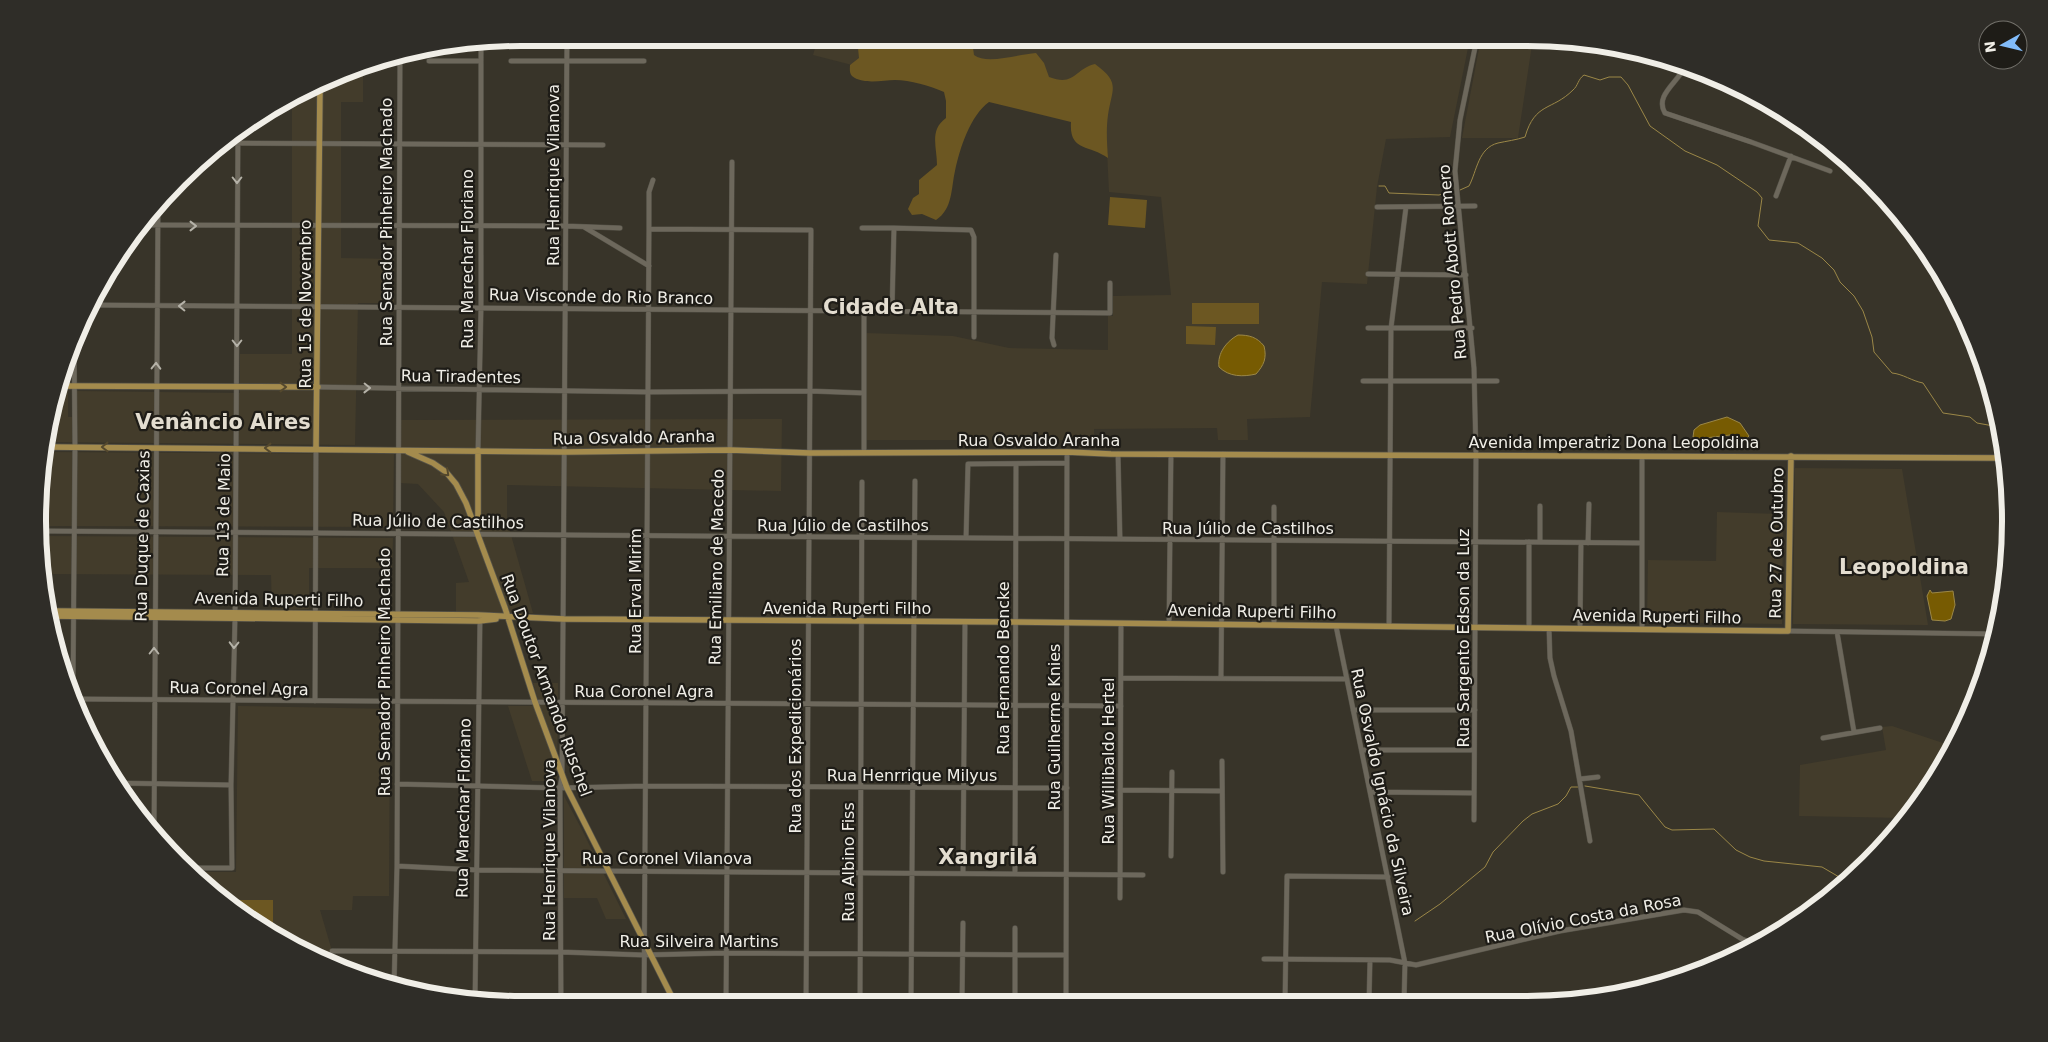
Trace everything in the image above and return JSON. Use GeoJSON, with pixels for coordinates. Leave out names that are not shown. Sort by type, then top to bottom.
{"type":"FeatureCollection","features":[{"type":"Feature","properties":{"kind":"main road","name":"Rua 15 de Novembro"},"geometry":{"type":"LineString","coordinates":[[316,448],[320,226],[318,143],[320,91]]}},
{"type":"Feature","properties":{"kind":"main road","name":"Rua Tiradentes"},"geometry":{"type":"LineString","coordinates":[[66,386],[318,387]]}},
{"type":"Feature","properties":{"kind":"main road","name":"Rua Osvaldo Aranha"},"geometry":{"type":"LineString","coordinates":[[52,447],[316,448],[400,451],[565,452],[730,450],[810,453],[1068,452],[1222,454]]}},
{"type":"Feature","properties":{"kind":"main road"},"geometry":{"type":"LineString","coordinates":[[425,459],[426,450]]}},
{"type":"Feature","properties":{"kind":"main road","name":"Rua Marechar Floriano"},"geometry":{"type":"LineString","coordinates":[[478,450],[479,534]]}},
{"type":"Feature","properties":{"kind":"main road","name":"Rua Doutor Armando Ruschel"},"geometry":{"type":"LineString","coordinates":[[400,451],[425,459],[446,472],[456,484],[466,502],[479,534],[562,775],[563,788],[608,870],[671,996]]}},
{"type":"Feature","properties":{"kind":"main road","name":"Avenida Imperatriz Dona Leopoldina"},"geometry":{"type":"LineString","coordinates":[[1222,454],[1998,458]]}},
{"type":"Feature","properties":{"kind":"main road","name":"Rua 27 de Outubro"},"geometry":{"type":"LineString","coordinates":[[1788,631],[1791,456]]}},
{"type":"Feature","properties":{"kind":"main road","name":"Avenida Ruperti Filho"},"geometry":{"type":"LineString","coordinates":[[55,612],[73,614]]}},
{"type":"Feature","properties":{"kind":"main road","name":"Avenida Ruperti Filho"},"geometry":{"type":"LineString","coordinates":[[55,616],[73,614],[728,621],[1067,622],[1788,631]]}},
{"type":"Feature","properties":{"kind":"street","name":"Rua Henrique Vilanova"},"geometry":{"type":"LineString","coordinates":[[562,775],[566,46]]}},
{"type":"Feature","properties":{"kind":"street","name":"Rua Pedro Abott Romero"},"geometry":{"type":"LineString","coordinates":[[1475,46],[1456,149],[1455,171],[1472,328],[1476,456]]}},
{"type":"Feature","properties":{"kind":"street","name":"Rua Marechar Floriano"},"geometry":{"type":"LineString","coordinates":[[478,450],[481,308],[481,48]]}},
{"type":"Feature","properties":{"kind":"street"},"geometry":{"type":"LineString","coordinates":[[429,61],[481,61]]}},
{"type":"Feature","properties":{"kind":"street"},"geometry":{"type":"LineString","coordinates":[[511,61],[644,62]]}},
{"type":"Feature","properties":{"kind":"street","name":"Rua Senador Pinheiro Machado"},"geometry":{"type":"LineString","coordinates":[[394,979],[396,617],[400,451],[398,389],[400,62]]}},
{"type":"Feature","properties":{"kind":"street"},"geometry":{"type":"LineString","coordinates":[[1682,72],[1662,100],[1661,107],[1665,113],[1830,171]]}},
{"type":"Feature","properties":{"kind":"street","name":"Rua 13 de Maio"},"geometry":{"type":"LineString","coordinates":[[197,868],[232,868],[231,785],[234,701],[238,140]]}},
{"type":"Feature","properties":{"kind":"street"},"geometry":{"type":"LineString","coordinates":[[234,143],[482,146],[603,145]]}},
{"type":"Feature","properties":{"kind":"street"},"geometry":{"type":"LineString","coordinates":[[1776,196],[1791,156]]}},
{"type":"Feature","properties":{"kind":"street","name":"Rua Emiliano de Macedo"},"geometry":{"type":"LineString","coordinates":[[726,996],[732,162]]}},
{"type":"Feature","properties":{"kind":"street","name":"Rua Erval Mirim"},"geometry":{"type":"LineString","coordinates":[[644,996],[648,620],[649,229],[650,192],[653,180]]}},
{"type":"Feature","properties":{"kind":"street"},"geometry":{"type":"LineString","coordinates":[[1377,207],[1475,206]]}},
{"type":"Feature","properties":{"kind":"street"},"geometry":{"type":"LineString","coordinates":[[1389,626],[1391,328],[1406,207]]}},
{"type":"Feature","properties":{"kind":"street","name":"Rua Duque de Caxias"},"geometry":{"type":"LineString","coordinates":[[154,822],[158,215]]}},
{"type":"Feature","properties":{"kind":"street"},"geometry":{"type":"LineString","coordinates":[[150,225],[584,226],[620,228]]}},
{"type":"Feature","properties":{"kind":"street"},"geometry":{"type":"LineString","coordinates":[[584,226],[649,266]]}},
{"type":"Feature","properties":{"kind":"street"},"geometry":{"type":"LineString","coordinates":[[862,228],[970,230],[974,237],[974,337]]}},
{"type":"Feature","properties":{"kind":"street"},"geometry":{"type":"LineString","coordinates":[[892,311],[894,228]]}},
{"type":"Feature","properties":{"kind":"street"},"geometry":{"type":"LineString","coordinates":[[649,229],[732,230]]}},
{"type":"Feature","properties":{"kind":"street","name":"Rua dos Expedicionários"},"geometry":{"type":"LineString","coordinates":[[732,230],[812,230],[806,996]]}},
{"type":"Feature","properties":{"kind":"street"},"geometry":{"type":"LineString","coordinates":[[1054,345],[1052,338],[1056,255]]}},
{"type":"Feature","properties":{"kind":"street"},"geometry":{"type":"LineString","coordinates":[[1368,274],[1466,275]]}},
{"type":"Feature","properties":{"kind":"street","name":"Rua Visconde do Rio Branco"},"geometry":{"type":"LineString","coordinates":[[98,305],[1110,313],[1110,283]]}},
{"type":"Feature","properties":{"kind":"street"},"geometry":{"type":"LineString","coordinates":[[864,311],[864,453]]}},
{"type":"Feature","properties":{"kind":"street"},"geometry":{"type":"LineString","coordinates":[[1368,328],[1472,328]]}},
{"type":"Feature","properties":{"kind":"street"},"geometry":{"type":"LineString","coordinates":[[73,679],[74,360]]}},
{"type":"Feature","properties":{"kind":"street"},"geometry":{"type":"LineString","coordinates":[[1362,381],[1497,381]]}},
{"type":"Feature","properties":{"kind":"street","name":"Rua Tiradentes"},"geometry":{"type":"LineString","coordinates":[[318,387],[863,393]]}},
{"type":"Feature","properties":{"kind":"street","name":"Rua 15 de Novembro"},"geometry":{"type":"LineString","coordinates":[[315,701],[317,616],[316,448]]}},
{"type":"Feature","properties":{"kind":"street","name":"Rua Guilherme Knies"},"geometry":{"type":"LineString","coordinates":[[1066,996],[1068,452]]}},
{"type":"Feature","properties":{"kind":"street"},"geometry":{"type":"LineString","coordinates":[[1118,454],[1120,538]]}},
{"type":"Feature","properties":{"kind":"street"},"geometry":{"type":"LineString","coordinates":[[1169,624],[1171,454]]}},
{"type":"Feature","properties":{"kind":"street"},"geometry":{"type":"LineString","coordinates":[[1221,678],[1222,454]]}},
{"type":"Feature","properties":{"kind":"street","name":"Rua Sargento Edson da Luz"},"geometry":{"type":"LineString","coordinates":[[1474,820],[1476,456]]}},
{"type":"Feature","properties":{"kind":"street"},"geometry":{"type":"LineString","coordinates":[[1642,456],[1642,629]]}},
{"type":"Feature","properties":{"kind":"street"},"geometry":{"type":"LineString","coordinates":[[966,538],[967,465],[970,463],[1068,463]]}},
{"type":"Feature","properties":{"kind":"street","name":"Rua Fernando Bencke"},"geometry":{"type":"LineString","coordinates":[[1015,873],[1016,464]]}},
{"type":"Feature","properties":{"kind":"street"},"geometry":{"type":"LineString","coordinates":[[911,996],[915,481]]}},
{"type":"Feature","properties":{"kind":"street","name":"Rua Albino Fiss"},"geometry":{"type":"LineString","coordinates":[[860,996],[862,482]]}},
{"type":"Feature","properties":{"kind":"street"},"geometry":{"type":"LineString","coordinates":[[1588,504],[1588,543]]}},
{"type":"Feature","properties":{"kind":"street"},"geometry":{"type":"LineString","coordinates":[[1540,506],[1540,542]]}},
{"type":"Feature","properties":{"kind":"street"},"geometry":{"type":"LineString","coordinates":[[1274,507],[1274,625]]}},
{"type":"Feature","properties":{"kind":"street","name":"Rua Júlio de Castilhos"},"geometry":{"type":"LineString","coordinates":[[46,531],[1642,543]]}},
{"type":"Feature","properties":{"kind":"street"},"geometry":{"type":"LineString","coordinates":[[1529,542],[1529,628]]}},
{"type":"Feature","properties":{"kind":"street"},"geometry":{"type":"LineString","coordinates":[[1580,629],[1581,543]]}},
{"type":"Feature","properties":{"kind":"street","name":"Rua Marechar Floriano"},"geometry":{"type":"LineString","coordinates":[[475,994],[480,618]]}},
{"type":"Feature","properties":{"kind":"street"},"geometry":{"type":"LineString","coordinates":[[963,872],[965,622]]}},
{"type":"Feature","properties":{"kind":"street","name":"Rua Willibaldo Hertel"},"geometry":{"type":"LineString","coordinates":[[1120,898],[1121,623]]}},
{"type":"Feature","properties":{"kind":"street","name":"Rua Osvaldo Ignácio da Silveira"},"geometry":{"type":"LineString","coordinates":[[1336,626],[1405,963],[1404,996]]}},
{"type":"Feature","properties":{"kind":"street"},"geometry":{"type":"LineString","coordinates":[[1549,628],[1550,658],[1571,731],[1590,841]]}},
{"type":"Feature","properties":{"kind":"street","name":"Avenida Ruperti Filho"},"geometry":{"type":"LineString","coordinates":[[1788,631],[1988,634]]}},
{"type":"Feature","properties":{"kind":"street"},"geometry":{"type":"LineString","coordinates":[[1837,632],[1854,732]]}},
{"type":"Feature","properties":{"kind":"street"},"geometry":{"type":"LineString","coordinates":[[1121,678],[1347,679]]}},
{"type":"Feature","properties":{"kind":"street","name":"Rua Coronel Agra"},"geometry":{"type":"LineString","coordinates":[[81,699],[1121,706]]}},
{"type":"Feature","properties":{"kind":"street"},"geometry":{"type":"LineString","coordinates":[[1353,710],[1475,710]]}},
{"type":"Feature","properties":{"kind":"street"},"geometry":{"type":"LineString","coordinates":[[1823,738],[1880,728]]}},
{"type":"Feature","properties":{"kind":"street"},"geometry":{"type":"LineString","coordinates":[[1362,750],[1474,750]]}},
{"type":"Feature","properties":{"kind":"street"},"geometry":{"type":"LineString","coordinates":[[1222,761],[1223,872]]}},
{"type":"Feature","properties":{"kind":"street"},"geometry":{"type":"LineString","coordinates":[[1171,856],[1172,772]]}},
{"type":"Feature","properties":{"kind":"street"},"geometry":{"type":"LineString","coordinates":[[1580,780],[1598,777]]}},
{"type":"Feature","properties":{"kind":"street"},"geometry":{"type":"LineString","coordinates":[[125,783],[231,785]]}},
{"type":"Feature","properties":{"kind":"street","name":"Rua Henrrique Milyus"},"geometry":{"type":"LineString","coordinates":[[396,784],[563,788],[646,786],[1067,788]]}},
{"type":"Feature","properties":{"kind":"street","name":"Rua Henrique Vilanova"},"geometry":{"type":"LineString","coordinates":[[561,996],[563,788]]}},
{"type":"Feature","properties":{"kind":"street"},"geometry":{"type":"LineString","coordinates":[[1120,790],[1222,792]]}},
{"type":"Feature","properties":{"kind":"street"},"geometry":{"type":"LineString","coordinates":[[1371,792],[1474,793]]}},
{"type":"Feature","properties":{"kind":"street","name":"Rua Coronel Vilanova"},"geometry":{"type":"LineString","coordinates":[[396,866],[477,870],[1066,874]]}},
{"type":"Feature","properties":{"kind":"street"},"geometry":{"type":"LineString","coordinates":[[1066,874],[1144,875]]}},
{"type":"Feature","properties":{"kind":"street"},"geometry":{"type":"LineString","coordinates":[[1285,996],[1287,876],[1388,877]]}},
{"type":"Feature","properties":{"kind":"street","name":"Rua Olívio Costa da Rosa"},"geometry":{"type":"LineString","coordinates":[[1405,963],[1416,965],[1560,931],[1684,910],[1698,912],[1742,940],[1747,941]]}},
{"type":"Feature","properties":{"kind":"street"},"geometry":{"type":"LineString","coordinates":[[962,996],[963,922]]}},
{"type":"Feature","properties":{"kind":"street"},"geometry":{"type":"LineString","coordinates":[[1014,996],[1015,928]]}},
{"type":"Feature","properties":{"kind":"street","name":"Rua Silveira Martins"},"geometry":{"type":"LineString","coordinates":[[332,951],[561,952],[643,955],[726,953],[1066,955]]}},
{"type":"Feature","properties":{"kind":"street"},"geometry":{"type":"LineString","coordinates":[[1264,959],[1390,960],[1405,963]]}},
{"type":"Feature","properties":{"kind":"street"},"geometry":{"type":"LineString","coordinates":[[1369,996],[1370,961]]}},
{"type":"Feature","properties":{"kind":"shaded area"},"geometry":{"type":"Polygon","coordinates":[[[816,46],[1468,46],[1450,137],[1386,139],[1377,187],[1367,284],[1322,282],[1310,417],[1247,419],[1248,440],[1218,440],[1217,428],[1094,429],[1094,440],[866,440],[866,333],[953,336],[1009,348],[1108,350],[1108,316],[1113,316],[1113,296],[1171,295],[1161,197],[1109,192],[1106,130],[813,55],[816,46]]]}},
{"type":"Feature","properties":{"kind":"shaded area"},"geometry":{"type":"Polygon","coordinates":[[[858,46],[965,46],[973,48],[974,55],[987,59],[1036,53],[1044,63],[1049,77],[1058,80],[1069,79],[1088,66],[1095,64],[1109,76],[1113,86],[1107,126],[1108,158],[1077,143],[1071,132],[1071,122],[989,102],[976,115],[963,143],[946,210],[936,220],[922,214],[912,215],[908,209],[913,198],[919,194],[919,180],[937,165],[936,133],[937,128],[946,118],[944,92],[907,81],[867,81],[857,79],[850,72],[850,65],[859,58],[858,46]]]}},
{"type":"Feature","properties":{"kind":"shaded area"},"geometry":{"type":"Polygon","coordinates":[[[1479,46],[1532,46],[1518,138],[1462,138],[1479,46]]]}},
{"type":"Feature","properties":{"kind":"shaded area"},"geometry":{"type":"Polygon","coordinates":[[[363,73],[363,102],[341,102],[341,258],[394,259],[394,303],[358,303],[355,445],[53,442],[64,390],[68,390],[68,417],[77,417],[76,391],[240,393],[240,354],[292,354],[292,106],[339,82],[363,73]]]}},
{"type":"Feature","properties":{"kind":"shaded area"},"geometry":{"type":"Polygon","coordinates":[[[1110,197],[1147,200],[1145,228],[1108,225],[1110,197]]]}},
{"type":"Feature","properties":{"kind":"shaded area"},"geometry":{"type":"Polygon","coordinates":[[[1192,303],[1259,303],[1259,324],[1192,324],[1192,303]]]}},
{"type":"Feature","properties":{"kind":"shaded area"},"geometry":{"type":"Polygon","coordinates":[[[1186,326],[1216,327],[1215,345],[1186,344],[1186,326]]]}},
{"type":"Feature","properties":{"kind":"shaded area"},"geometry":{"type":"Polygon","coordinates":[[[1238,335],[1253,337],[1264,346],[1264,361],[1256,374],[1236,375],[1227,373],[1219,367],[1221,352],[1238,335]]]}},
{"type":"Feature","properties":{"kind":"shaded area"},"geometry":{"type":"Polygon","coordinates":[[[1727,417],[1740,423],[1749,436],[1746,439],[1730,435],[1697,439],[1693,437],[1694,430],[1700,425],[1727,417]]]}},
{"type":"Feature","properties":{"kind":"shaded area"},"geometry":{"type":"Polygon","coordinates":[[[782,419],[781,491],[507,485],[507,521],[533,613],[456,613],[456,583],[469,582],[444,512],[418,484],[400,483],[401,420],[782,419]]]}},
{"type":"Feature","properties":{"kind":"shaded area"},"geometry":{"type":"Polygon","coordinates":[[[51,452],[394,454],[393,527],[46,526],[47,490],[51,452]]]}},
{"type":"Feature","properties":{"kind":"shaded area"},"geometry":{"type":"Polygon","coordinates":[[[1795,468],[1902,469],[1928,625],[1793,624],[1795,468]]]}},
{"type":"Feature","properties":{"kind":"shaded area"},"geometry":{"type":"Polygon","coordinates":[[[1717,512],[1783,514],[1782,624],[1647,622],[1648,560],[1716,561],[1717,512]]]}},
{"type":"Feature","properties":{"kind":"shaded area"},"geometry":{"type":"Polygon","coordinates":[[[46,536],[393,538],[392,568],[309,568],[309,609],[272,610],[271,575],[49,574],[46,536]]]}},
{"type":"Feature","properties":{"kind":"shaded area"},"geometry":{"type":"Polygon","coordinates":[[[1930,590],[1932,593],[1953,591],[1955,605],[1951,619],[1945,621],[1932,620],[1927,596],[1930,590]]]}},
{"type":"Feature","properties":{"kind":"shaded area"},"geometry":{"type":"Polygon","coordinates":[[[533,683],[558,683],[557,781],[532,781],[508,706],[540,706],[533,683]]]}},
{"type":"Feature","properties":{"kind":"shaded area"},"geometry":{"type":"Polygon","coordinates":[[[238,706],[390,709],[389,896],[353,896],[352,910],[320,910],[333,957],[311,947],[257,916],[201,872],[236,872],[238,706]]]}},
{"type":"Feature","properties":{"kind":"shaded area"},"geometry":{"type":"Polygon","coordinates":[[[1892,726],[1946,744],[1922,785],[1897,818],[1799,816],[1800,765],[1886,750],[1882,727],[1892,726]]]}},
{"type":"Feature","properties":{"kind":"shaded area"},"geometry":{"type":"Polygon","coordinates":[[[564,796],[626,919],[606,919],[597,898],[564,898],[564,796]]]}},
{"type":"Feature","properties":{"kind":"shaded area"},"geometry":{"type":"Polygon","coordinates":[[[237,900],[273,900],[273,925],[257,916],[237,900]]]}},
{"type":"Feature","properties":{"kind":"waterway"},"geometry":{"type":"LineString","coordinates":[[1460,190],[1469,186],[1479,161],[1486,150],[1498,143],[1525,137],[1529,126],[1539,112],[1565,97],[1575,88],[1580,78],[1584,75],[1600,80],[1609,77],[1621,77],[1628,85],[1650,126],[1685,151],[1717,165],[1757,192],[1762,198],[1758,226],[1769,240],[1798,243],[1822,258],[1834,270],[1840,282],[1854,296],[1863,311],[1872,337],[1874,352],[1892,373],[1923,383],[1943,413],[1970,417],[1977,423],[1992,426]]}},
{"type":"Feature","properties":{"kind":"waterway"},"geometry":{"type":"LineString","coordinates":[[1379,186],[1385,186],[1389,193],[1439,195],[1453,191]]}},
{"type":"Feature","properties":{"kind":"waterway"},"geometry":{"type":"LineString","coordinates":[[1585,786],[1639,795],[1665,827],[1672,830],[1714,829],[1736,850],[1750,857],[1764,861],[1822,867],[1840,878]]}},
{"type":"Feature","properties":{"kind":"waterway"},"geometry":{"type":"LineString","coordinates":[[1415,921],[1440,904],[1485,867],[1493,852],[1523,821],[1532,814],[1558,804],[1571,787],[1578,787]]}},
{"type":"Feature","properties":{"kind":"district","name":"Cidade Alta"},"geometry":{"type":"Point","coordinates":[891,307]}},
{"type":"Feature","properties":{"kind":"district","name":"Venâncio Aires"},"geometry":{"type":"Point","coordinates":[223,422]}},
{"type":"Feature","properties":{"kind":"district","name":"Leopoldina"},"geometry":{"type":"Point","coordinates":[1904,567]}},
{"type":"Feature","properties":{"kind":"district","name":"Xangrilá"},"geometry":{"type":"Point","coordinates":[988,857]}}]}
